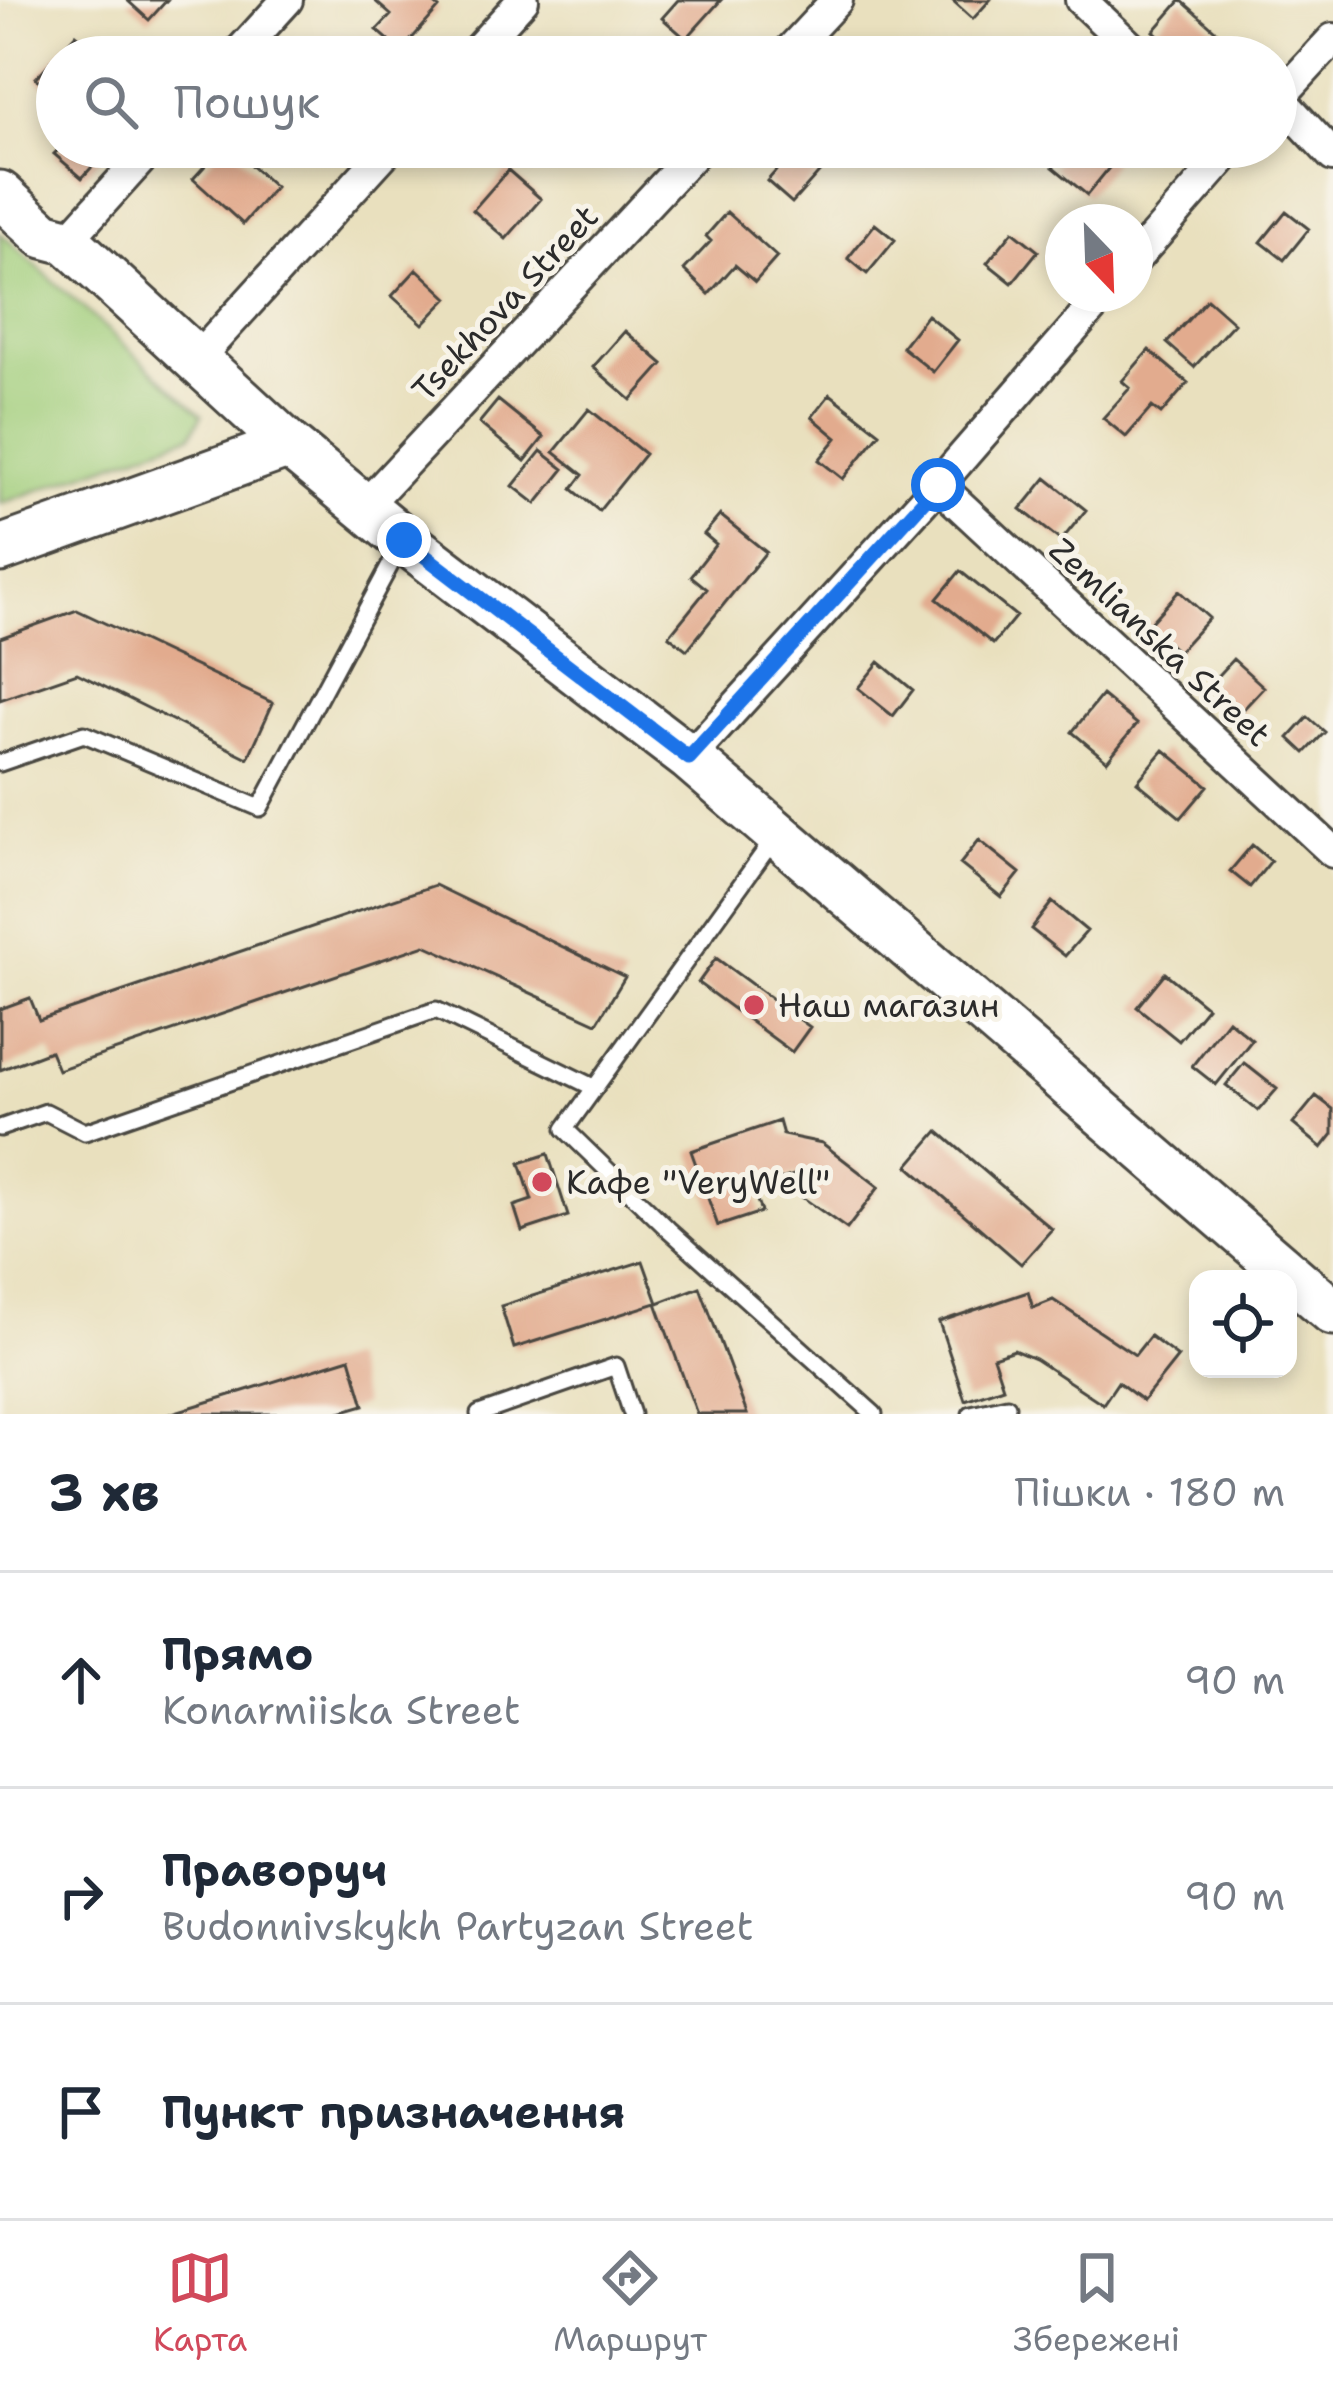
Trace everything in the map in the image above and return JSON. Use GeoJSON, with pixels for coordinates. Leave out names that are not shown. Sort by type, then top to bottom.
{"type":"FeatureCollection","features":[{"type":"Feature","properties":{"kind":"main road"},"geometry":{"type":"LineString","coordinates":[[0,194],[44,235],[67,241],[363,508],[689,758],[1333,1312]]}},
{"type":"Feature","properties":{"kind":"main road"},"geometry":{"type":"LineString","coordinates":[[0,549],[289,446]]}},
{"type":"Feature","properties":{"kind":"street"},"geometry":{"type":"LineString","coordinates":[[254,36],[287,0]]}},
{"type":"Feature","properties":{"kind":"street"},"geometry":{"type":"LineString","coordinates":[[490,36],[523,0]]}},
{"type":"Feature","properties":{"kind":"street"},"geometry":{"type":"LineString","coordinates":[[804,36],[837,0]]}},
{"type":"Feature","properties":{"kind":"street"},"geometry":{"type":"LineString","coordinates":[[1081,0],[1119,36]]}},
{"type":"Feature","properties":{"kind":"street"},"geometry":{"type":"LineString","coordinates":[[1297,78],[1333,39]]}},
{"type":"Feature","properties":{"kind":"street"},"geometry":{"type":"LineString","coordinates":[[1297,119],[1333,156]]}},
{"type":"Feature","properties":{"kind":"street"},"geometry":{"type":"LineString","coordinates":[[67,241],[133,168]]}},
{"type":"Feature","properties":{"kind":"street"},"geometry":{"type":"LineString","coordinates":[[196,360],[371,168]]}},
{"type":"Feature","properties":{"kind":"street","name":"Tsekhova Street"},"geometry":{"type":"LineString","coordinates":[[363,508],[680,168]]}},
{"type":"Feature","properties":{"kind":"street"},"geometry":{"type":"LineString","coordinates":[[1153,238],[1214,168]]}},
{"type":"Feature","properties":{"kind":"street"},"geometry":{"type":"LineString","coordinates":[[689,758],[1088,312]]}},
{"type":"Feature","properties":{"kind":"street","name":"Zemlianska Street"},"geometry":{"type":"LineString","coordinates":[[938,485],[1333,852]]}},
{"type":"Feature","properties":{"kind":"lane"},"geometry":{"type":"LineString","coordinates":[[0,763],[84,734],[260,808],[404,540]]}},
{"type":"Feature","properties":{"kind":"lane"},"geometry":{"type":"LineString","coordinates":[[778,834],[566,1129],[668,1229],[874,1414]]}},
{"type":"Feature","properties":{"kind":"lane"},"geometry":{"type":"LineString","coordinates":[[0,1128],[46,1112],[85,1132],[436,1010],[595,1088]]}},
{"type":"Feature","properties":{"kind":"lane"},"geometry":{"type":"LineString","coordinates":[[479,1414],[616,1366],[632,1414]]}},
{"type":"Feature","properties":{"kind":"lane"},"geometry":{"type":"LineString","coordinates":[[971,1414],[1007,1406]]}},
{"type":"Feature","properties":{"kind":"green space"},"geometry":{"type":"Polygon","coordinates":[[[0,233],[202,415],[191,435],[0,504],[0,233]]]}},
{"type":"Feature","properties":{"kind":"building"},"geometry":{"type":"Polygon","coordinates":[[[127,0],[167,0],[149,20],[127,0]]]}},
{"type":"Feature","properties":{"kind":"building"},"geometry":{"type":"Polygon","coordinates":[[[374,0],[430,0],[439,8],[414,36],[384,36],[377,30],[391,15],[374,0]]]}},
{"type":"Feature","properties":{"kind":"building"},"geometry":{"type":"Polygon","coordinates":[[[678,0],[721,0],[689,36],[662,18],[678,0]]]}},
{"type":"Feature","properties":{"kind":"building"},"geometry":{"type":"Polygon","coordinates":[[[952,0],[990,0],[973,19],[952,0]]]}},
{"type":"Feature","properties":{"kind":"building"},"geometry":{"type":"Polygon","coordinates":[[[1181,0],[1222,36],[1160,36],[1154,31],[1181,0]]]}},
{"type":"Feature","properties":{"kind":"building"},"geometry":{"type":"Polygon","coordinates":[[[70,168],[91,168],[82,178],[70,168]]]}},
{"type":"Feature","properties":{"kind":"building"},"geometry":{"type":"Polygon","coordinates":[[[203,168],[254,168],[275,187],[243,224],[193,179],[203,168]]]}},
{"type":"Feature","properties":{"kind":"building"},"geometry":{"type":"Polygon","coordinates":[[[778,168],[823,168],[792,203],[767,181],[778,168]]]}},
{"type":"Feature","properties":{"kind":"building"},"geometry":{"type":"Polygon","coordinates":[[[1054,168],[1109,168],[1087,195],[1054,168]]]}},
{"type":"Feature","properties":{"kind":"building"},"geometry":{"type":"Polygon","coordinates":[[[508,170],[541,199],[506,239],[473,210],[508,170]]]}},
{"type":"Feature","properties":{"kind":"building"},"geometry":{"type":"Polygon","coordinates":[[[1286,211],[1309,229],[1284,260],[1261,242],[1286,211]]]}},
{"type":"Feature","properties":{"kind":"building"},"geometry":{"type":"Polygon","coordinates":[[[727,212],[777,257],[755,282],[735,265],[709,294],[684,270],[711,241],[706,236],[727,212]]]}},
{"type":"Feature","properties":{"kind":"building"},"geometry":{"type":"Polygon","coordinates":[[[875,224],[895,240],[867,274],[848,258],[875,224]]]}},
{"type":"Feature","properties":{"kind":"building"},"geometry":{"type":"Polygon","coordinates":[[[1013,231],[1038,251],[1012,283],[987,263],[1013,231]]]}},
{"type":"Feature","properties":{"kind":"building"},"geometry":{"type":"Polygon","coordinates":[[[417,269],[448,298],[423,324],[392,296],[417,269]]]}},
{"type":"Feature","properties":{"kind":"building"},"geometry":{"type":"Polygon","coordinates":[[[1207,299],[1234,323],[1194,367],[1167,343],[1207,299]]]}},
{"type":"Feature","properties":{"kind":"building"},"geometry":{"type":"Polygon","coordinates":[[[927,315],[958,340],[933,372],[902,347],[927,315]]]}},
{"type":"Feature","properties":{"kind":"building"},"geometry":{"type":"Polygon","coordinates":[[[625,331],[663,364],[631,400],[593,367],[625,331]]]}},
{"type":"Feature","properties":{"kind":"building"},"geometry":{"type":"Polygon","coordinates":[[[1149,350],[1188,383],[1161,414],[1152,407],[1126,437],[1103,418],[1130,388],[1122,381],[1149,350]]]}},
{"type":"Feature","properties":{"kind":"building"},"geometry":{"type":"Polygon","coordinates":[[[830,394],[880,433],[843,479],[819,460],[837,438],[812,417],[830,394]]]}},
{"type":"Feature","properties":{"kind":"building"},"geometry":{"type":"Polygon","coordinates":[[[498,400],[544,437],[525,461],[479,423],[498,400]]]}},
{"type":"Feature","properties":{"kind":"building"},"geometry":{"type":"Polygon","coordinates":[[[589,409],[645,454],[599,511],[572,489],[583,475],[554,452],[589,409]]]}},
{"type":"Feature","properties":{"kind":"building"},"geometry":{"type":"Polygon","coordinates":[[[541,451],[564,469],[536,504],[513,486],[541,451]]]}},
{"type":"Feature","properties":{"kind":"building"},"geometry":{"type":"Polygon","coordinates":[[[1046,478],[1086,510],[1061,541],[1021,509],[1046,478]]]}},
{"type":"Feature","properties":{"kind":"building"},"geometry":{"type":"Polygon","coordinates":[[[720,515],[766,552],[687,650],[669,636],[707,589],[691,576],[716,544],[704,534],[720,515]]]}},
{"type":"Feature","properties":{"kind":"building"},"geometry":{"type":"Polygon","coordinates":[[[960,571],[1016,616],[993,644],[937,599],[960,571]]]}},
{"type":"Feature","properties":{"kind":"building"},"geometry":{"type":"Polygon","coordinates":[[[1179,591],[1209,618],[1178,652],[1148,625],[1179,591]]]}},
{"type":"Feature","properties":{"kind":"building"},"geometry":{"type":"Polygon","coordinates":[[[77,610],[273,703],[248,758],[77,673],[0,700],[0,638],[77,610]]]}},
{"type":"Feature","properties":{"kind":"building"},"geometry":{"type":"Polygon","coordinates":[[[1233,659],[1264,687],[1239,714],[1208,686],[1233,659]]]}},
{"type":"Feature","properties":{"kind":"building"},"geometry":{"type":"Polygon","coordinates":[[[879,662],[913,690],[893,716],[858,688],[879,662]]]}},
{"type":"Feature","properties":{"kind":"building"},"geometry":{"type":"Polygon","coordinates":[[[1102,695],[1137,724],[1107,761],[1072,732],[1102,695]]]}},
{"type":"Feature","properties":{"kind":"building"},"geometry":{"type":"Polygon","coordinates":[[[1308,717],[1325,732],[1305,753],[1289,738],[1308,717]]]}},
{"type":"Feature","properties":{"kind":"building"},"geometry":{"type":"Polygon","coordinates":[[[1164,750],[1208,786],[1181,818],[1137,782],[1164,750]]]}},
{"type":"Feature","properties":{"kind":"building"},"geometry":{"type":"Polygon","coordinates":[[[979,840],[1020,873],[1001,897],[960,864],[979,840]]]}},
{"type":"Feature","properties":{"kind":"building"},"geometry":{"type":"Polygon","coordinates":[[[1252,845],[1271,861],[1250,887],[1230,871],[1252,845]]]}},
{"type":"Feature","properties":{"kind":"building"},"geometry":{"type":"Polygon","coordinates":[[[435,885],[625,977],[597,1023],[425,945],[58,1070],[50,1051],[0,1070],[0,1009],[30,998],[39,1020],[435,885]]]}},
{"type":"Feature","properties":{"kind":"building"},"geometry":{"type":"Polygon","coordinates":[[[1052,902],[1087,931],[1065,956],[1031,929],[1052,902]]]}},
{"type":"Feature","properties":{"kind":"building","name":"Наш магазин"},"geometry":{"type":"Polygon","coordinates":[[[716,958],[810,1027],[792,1052],[698,983],[716,958]]]}},
{"type":"Feature","properties":{"kind":"building"},"geometry":{"type":"Polygon","coordinates":[[[1165,973],[1207,1007],[1179,1041],[1137,1007],[1165,973]]]}},
{"type":"Feature","properties":{"kind":"building"},"geometry":{"type":"Polygon","coordinates":[[[1228,1020],[1252,1040],[1216,1085],[1192,1066],[1228,1020]]]}},
{"type":"Feature","properties":{"kind":"building"},"geometry":{"type":"Polygon","coordinates":[[[1244,1063],[1277,1089],[1258,1111],[1226,1085],[1244,1063]]]}},
{"type":"Feature","properties":{"kind":"building"},"geometry":{"type":"Polygon","coordinates":[[[1316,1096],[1333,1109],[1333,1134],[1322,1148],[1293,1124],[1316,1096]]]}},
{"type":"Feature","properties":{"kind":"building"},"geometry":{"type":"Polygon","coordinates":[[[779,1121],[783,1135],[822,1143],[879,1187],[847,1229],[789,1188],[800,1173],[764,1185],[761,1177],[750,1180],[761,1212],[718,1226],[691,1151],[779,1121]]]}},
{"type":"Feature","properties":{"kind":"building"},"geometry":{"type":"Polygon","coordinates":[[[938,1131],[1052,1229],[1021,1264],[908,1166],[938,1131]]]}},
{"type":"Feature","properties":{"kind":"building","name":"Кафе \"VeryWell\""},"geometry":{"type":"Polygon","coordinates":[[[548,1154],[568,1216],[522,1231],[514,1206],[532,1200],[520,1163],[548,1154]]]}},
{"type":"Feature","properties":{"kind":"building"},"geometry":{"type":"Polygon","coordinates":[[[643,1261],[658,1303],[700,1287],[747,1414],[697,1414],[656,1303],[514,1348],[501,1306],[643,1261]]]}},
{"type":"Feature","properties":{"kind":"building"},"geometry":{"type":"Polygon","coordinates":[[[1028,1292],[1033,1308],[1053,1300],[1135,1355],[1150,1336],[1178,1357],[1143,1401],[1118,1382],[1103,1404],[1014,1350],[993,1357],[1003,1387],[965,1400],[939,1322],[1028,1292]]]}},
{"type":"Feature","properties":{"kind":"building"},"geometry":{"type":"Polygon","coordinates":[[[350,1358],[364,1405],[333,1414],[169,1414],[350,1358]]]}},
{"type":"Feature","properties":{"kind":"place","name":"Наш магазин"},"geometry":{"type":"Point","coordinates":[754,1005]}},
{"type":"Feature","properties":{"kind":"place","name":"Кафе \"VeryWell\""},"geometry":{"type":"Point","coordinates":[542,1182]}},
{"type":"Feature","properties":{"kind":"route"},"geometry":{"type":"LineString","coordinates":[[404,540],[689,758],[938,485]]}}]}
